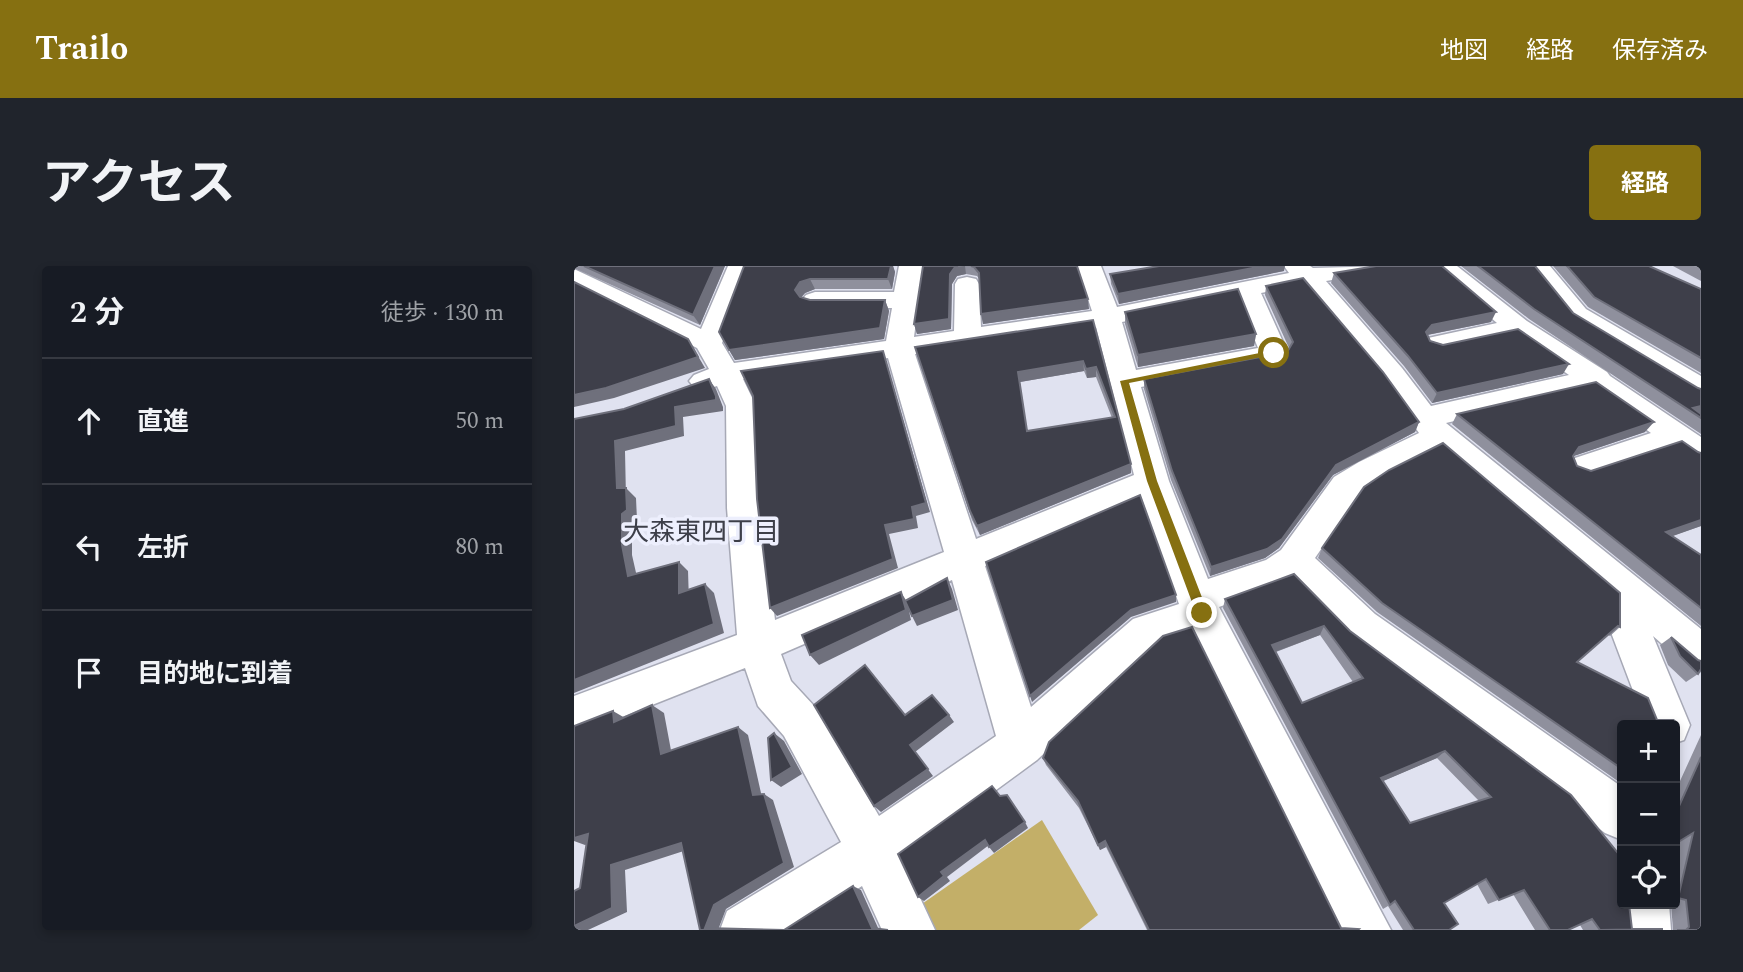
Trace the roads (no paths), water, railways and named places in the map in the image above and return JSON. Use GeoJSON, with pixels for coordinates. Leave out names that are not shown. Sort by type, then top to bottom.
{"type":"FeatureCollection","features":[{"type":"Feature","properties":{"kind":"street"},"geometry":{"type":"LineString","coordinates":[[674,392],[717,358],[740,266]]}},
{"type":"Feature","properties":{"kind":"street"},"geometry":{"type":"LineString","coordinates":[[911,266],[899,346],[1021,746]]}},
{"type":"Feature","properties":{"kind":"street"},"geometry":{"type":"LineString","coordinates":[[574,276],[717,358],[899,346],[968,337],[1024,316],[1107,317],[1246,288],[1301,272],[1377,266]]}},
{"type":"Feature","properties":{"kind":"street"},"geometry":{"type":"LineString","coordinates":[[1442,266],[1518,327],[1597,378],[1690,444]]}},
{"type":"Feature","properties":{"kind":"street"},"geometry":{"type":"LineString","coordinates":[[1537,266],[1577,315],[1701,389]]}},
{"type":"Feature","properties":{"kind":"street"},"geometry":{"type":"LineString","coordinates":[[1099,272],[1107,317],[1152,481],[1199,606],[1365,930]]}},
{"type":"Feature","properties":{"kind":"street"},"geometry":{"type":"LineString","coordinates":[[1301,272],[1327,296],[1432,427],[1701,653]]}},
{"type":"Feature","properties":{"kind":"street"},"geometry":{"type":"LineString","coordinates":[[967,284],[968,337]]}},
{"type":"Feature","properties":{"kind":"street"},"geometry":{"type":"LineString","coordinates":[[1124,381],[1274,353],[1246,288]]}},
{"type":"Feature","properties":{"kind":"street"},"geometry":{"type":"LineString","coordinates":[[815,300],[906,300]]}},
{"type":"Feature","properties":{"kind":"street"},"geometry":{"type":"LineString","coordinates":[[1438,344],[1518,327]]}},
{"type":"Feature","properties":{"kind":"street"},"geometry":{"type":"LineString","coordinates":[[717,358],[741,406],[744,508],[758,645],[773,692],[800,722],[872,851],[909,930]]}},
{"type":"Feature","properties":{"kind":"street"},"geometry":{"type":"LineString","coordinates":[[746,930],[872,851],[1021,746],[1147,631],[1279,570],[1294,560],[1346,486],[1432,427],[1597,378]]}},
{"type":"Feature","properties":{"kind":"street"},"geometry":{"type":"LineString","coordinates":[[1584,467],[1690,444]]}},
{"type":"Feature","properties":{"kind":"street"},"geometry":{"type":"LineString","coordinates":[[574,716],[758,645],[1152,481]]}},
{"type":"Feature","properties":{"kind":"street"},"geometry":{"type":"LineString","coordinates":[[1294,560],[1361,626],[1617,812]]}},
{"type":"Feature","properties":{"kind":"street"},"geometry":{"type":"LineString","coordinates":[[1637,599],[1631,603],[1630,612],[1637,653],[1667,720]]}},
{"type":"Feature","properties":{"kind":"street"},"geometry":{"type":"LineString","coordinates":[[1643,909],[1645,930]]}},
{"type":"Feature","properties":{"kind":"district","name":"大森東四丁目"},"geometry":{"type":"Point","coordinates":[701,531]}}]}
